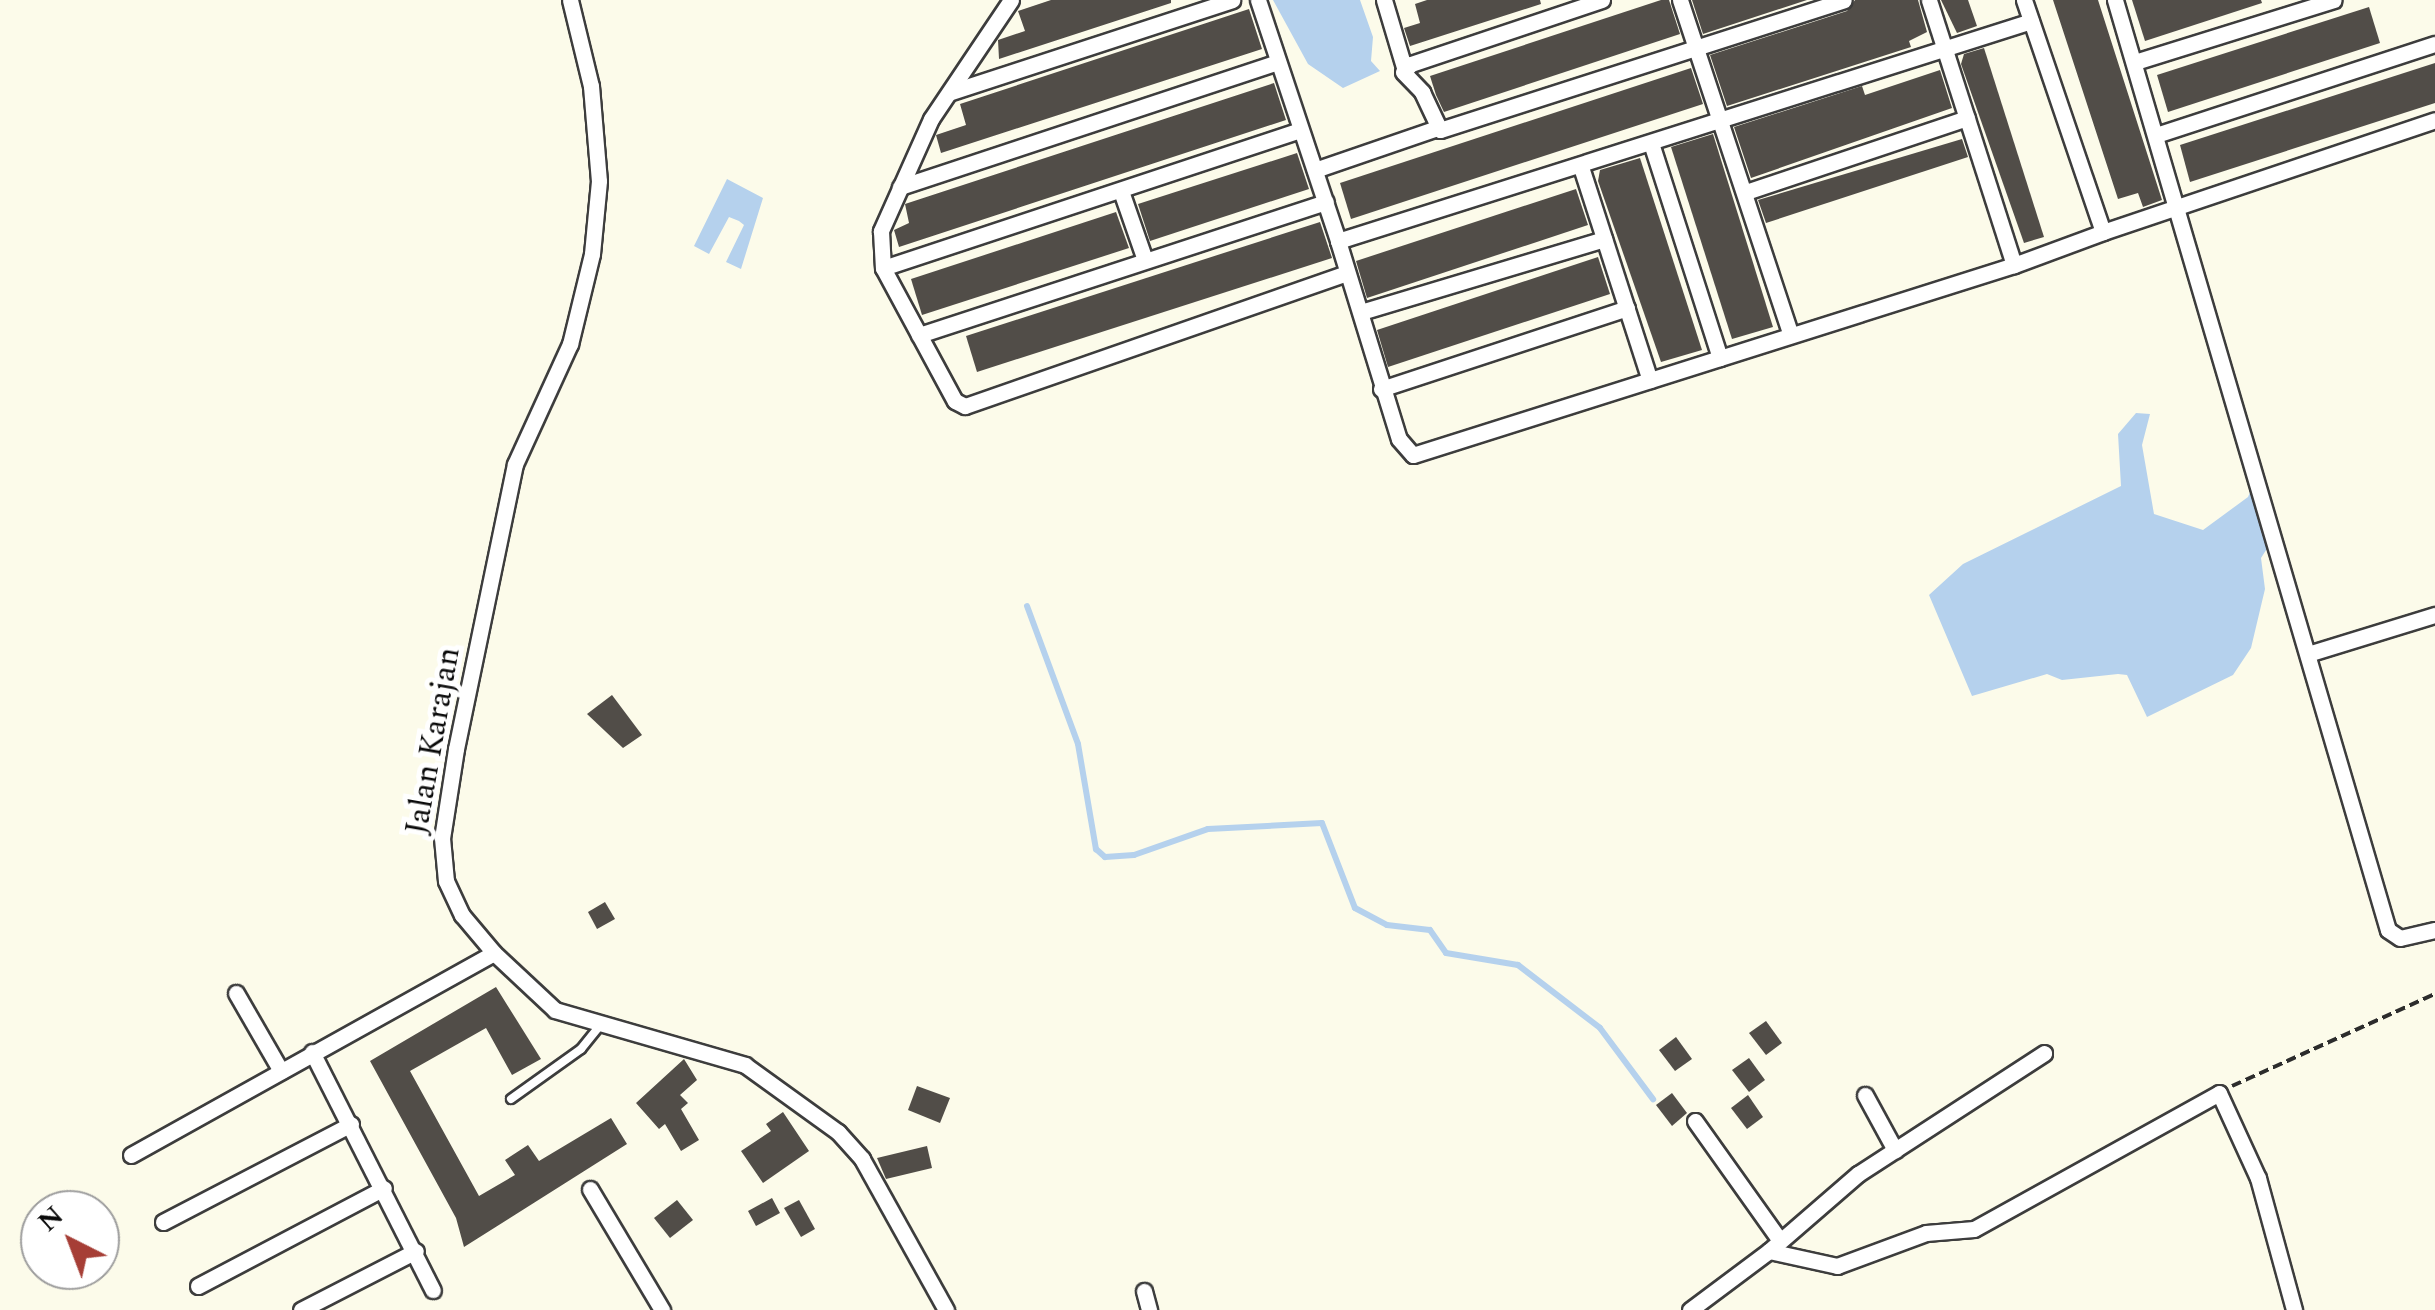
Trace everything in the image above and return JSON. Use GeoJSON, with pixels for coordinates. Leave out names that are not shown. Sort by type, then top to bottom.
{"type":"FeatureCollection","features":[{"type":"Feature","properties":{"kind":"street","name":"Jalan Karajan"},"geometry":{"type":"LineString","coordinates":[[570,0],[591,86],[599,181],[592,254],[570,344],[515,464],[442,838],[450,893],[494,953],[555,1010],[745,1065],[838,1132],[862,1159],[946,1310]]}},
{"type":"Feature","properties":{"kind":"street"},"geometry":{"type":"LineString","coordinates":[[1011,0],[951,92],[881,230],[884,268],[956,400],[966,406],[1346,273]]}},
{"type":"Feature","properties":{"kind":"street"},"geometry":{"type":"LineString","coordinates":[[951,92],[1232,0]]}},
{"type":"Feature","properties":{"kind":"street"},"geometry":{"type":"LineString","coordinates":[[1258,0],[1326,202],[1398,440],[1412,455],[2014,265],[2435,120]]}},
{"type":"Feature","properties":{"kind":"street"},"geometry":{"type":"LineString","coordinates":[[1384,0],[1404,67],[1437,128]]}},
{"type":"Feature","properties":{"kind":"street"},"geometry":{"type":"LineString","coordinates":[[1404,67],[1602,0]]}},
{"type":"Feature","properties":{"kind":"street"},"geometry":{"type":"LineString","coordinates":[[1680,0],[1791,335]]}},
{"type":"Feature","properties":{"kind":"street"},"geometry":{"type":"LineString","coordinates":[[1315,170],[1844,0]]}},
{"type":"Feature","properties":{"kind":"street"},"geometry":{"type":"LineString","coordinates":[[1929,0],[2014,265]]}},
{"type":"Feature","properties":{"kind":"street"},"geometry":{"type":"LineString","coordinates":[[2024,0],[2103,232]]}},
{"type":"Feature","properties":{"kind":"street"},"geometry":{"type":"LineString","coordinates":[[2115,0],[2159,134],[2388,930],[2400,938],[2435,930]]}},
{"type":"Feature","properties":{"kind":"street"},"geometry":{"type":"LineString","coordinates":[[2135,62],[2334,0]]}},
{"type":"Feature","properties":{"kind":"street"},"geometry":{"type":"LineString","coordinates":[[1338,241],[1582,167],[2031,21]]}},
{"type":"Feature","properties":{"kind":"street"},"geometry":{"type":"LineString","coordinates":[[2159,134],[2435,44]]}},
{"type":"Feature","properties":{"kind":"street"},"geometry":{"type":"LineString","coordinates":[[900,187],[1278,62]]}},
{"type":"Feature","properties":{"kind":"street"},"geometry":{"type":"LineString","coordinates":[[1746,192],[1967,118]]}},
{"type":"Feature","properties":{"kind":"street"},"geometry":{"type":"LineString","coordinates":[[884,268],[1300,130]]}},
{"type":"Feature","properties":{"kind":"street"},"geometry":{"type":"LineString","coordinates":[[1651,143],[1720,358]]}},
{"type":"Feature","properties":{"kind":"street"},"geometry":{"type":"LineString","coordinates":[[1582,167],[1650,380]]}},
{"type":"Feature","properties":{"kind":"street"},"geometry":{"type":"LineString","coordinates":[[1120,190],[1145,260]]}},
{"type":"Feature","properties":{"kind":"street"},"geometry":{"type":"LineString","coordinates":[[919,335],[1326,202]]}},
{"type":"Feature","properties":{"kind":"street"},"geometry":{"type":"LineString","coordinates":[[1361,312],[1604,238]]}},
{"type":"Feature","properties":{"kind":"street"},"geometry":{"type":"LineString","coordinates":[[1381,389],[1627,308]]}},
{"type":"Feature","properties":{"kind":"street"},"geometry":{"type":"LineString","coordinates":[[2308,654],[2435,615]]}},
{"type":"Feature","properties":{"kind":"street"},"geometry":{"type":"LineString","coordinates":[[132,1155],[494,953]]}},
{"type":"Feature","properties":{"kind":"street"},"geometry":{"type":"LineString","coordinates":[[236,993],[281,1071]]}},
{"type":"Feature","properties":{"kind":"street"},"geometry":{"type":"LineString","coordinates":[[312,1052],[433,1290]]}},
{"type":"Feature","properties":{"kind":"street"},"geometry":{"type":"LineString","coordinates":[[1690,1310],[1895,1150],[2044,1054]]}},
{"type":"Feature","properties":{"kind":"street"},"geometry":{"type":"LineString","coordinates":[[1695,1121],[1774,1245],[1837,1266],[1926,1233],[1974,1229],[2219,1093],[2258,1178],[2294,1310]]}},
{"type":"Feature","properties":{"kind":"street"},"geometry":{"type":"LineString","coordinates":[[1865,1094],[1895,1150]]}},
{"type":"Feature","properties":{"kind":"street"},"geometry":{"type":"LineString","coordinates":[[163,1222],[351,1124]]}},
{"type":"Feature","properties":{"kind":"street"},"geometry":{"type":"LineString","coordinates":[[198,1286],[384,1188]]}},
{"type":"Feature","properties":{"kind":"street"},"geometry":{"type":"LineString","coordinates":[[590,1189],[662,1310]]}},
{"type":"Feature","properties":{"kind":"street"},"geometry":{"type":"LineString","coordinates":[[302,1310],[416,1250]]}},
{"type":"Feature","properties":{"kind":"street"},"geometry":{"type":"LineString","coordinates":[[1144,1290],[1149,1310]]}},
{"type":"Feature","properties":{"kind":"lane"},"geometry":{"type":"LineString","coordinates":[[511,1099],[581,1049],[602,1023]]}},
{"type":"Feature","properties":{"kind":"path"},"geometry":{"type":"LineString","coordinates":[[2219,1093],[2435,994]]}},
{"type":"Feature","properties":{"kind":"water"},"geometry":{"type":"Polygon","coordinates":[[[1273,0],[1360,0],[1373,37],[1371,61],[1380,71],[1343,88],[1308,64],[1273,0]]]}},
{"type":"Feature","properties":{"kind":"water"},"geometry":{"type":"Polygon","coordinates":[[[727,179],[763,198],[741,269],[726,262],[744,225],[739,221],[729,217],[709,254],[694,246],[727,179]]]}},
{"type":"Feature","properties":{"kind":"water"},"geometry":{"type":"Polygon","coordinates":[[[2136,413],[2150,414],[2142,445],[2154,514],[2203,530],[2248,497],[2255,481],[2268,547],[2261,558],[2265,589],[2251,648],[2233,675],[2147,717],[2127,675],[2062,680],[2047,674],[1972,696],[1929,595],[1963,564],[2121,486],[2118,434],[2136,413]]]}},
{"type":"Feature","properties":{"kind":"building"},"geometry":{"type":"Polygon","coordinates":[[[1051,0],[1171,3],[999,59],[998,40],[1025,31],[1018,11],[1051,0]]]}},
{"type":"Feature","properties":{"kind":"building"},"geometry":{"type":"Polygon","coordinates":[[[1427,0],[1540,0],[1541,4],[1410,46],[1404,28],[1420,23],[1415,4],[1427,0]]]}},
{"type":"Feature","properties":{"kind":"building"},"geometry":{"type":"Polygon","coordinates":[[[1669,0],[1680,34],[1444,112],[1436,95],[1430,76],[1669,0]]]}},
{"type":"Feature","properties":{"kind":"building"},"geometry":{"type":"Polygon","coordinates":[[[1692,0],[1807,0],[1703,34],[1692,0]]]}},
{"type":"Feature","properties":{"kind":"building"},"geometry":{"type":"Polygon","coordinates":[[[1855,0],[1918,0],[1927,32],[1909,41],[1911,47],[1727,106],[1710,55],[1847,11],[1855,0]]]}},
{"type":"Feature","properties":{"kind":"building"},"geometry":{"type":"Polygon","coordinates":[[[1941,0],[1968,0],[1977,26],[1957,33],[1941,0]]]}},
{"type":"Feature","properties":{"kind":"building"},"geometry":{"type":"Polygon","coordinates":[[[2053,0],[2098,0],[2162,200],[2143,207],[2138,193],[2118,199],[2053,0]]]}},
{"type":"Feature","properties":{"kind":"building"},"geometry":{"type":"Polygon","coordinates":[[[2132,0],[2261,0],[2262,3],[2145,41],[2132,0]]]}},
{"type":"Feature","properties":{"kind":"building"},"geometry":{"type":"Polygon","coordinates":[[[2369,7],[2380,43],[2168,112],[2157,75],[2369,7]]]}},
{"type":"Feature","properties":{"kind":"building"},"geometry":{"type":"Polygon","coordinates":[[[1249,9],[1262,49],[941,153],[936,135],[966,125],[960,104],[1249,9]]]}},
{"type":"Feature","properties":{"kind":"building"},"geometry":{"type":"Polygon","coordinates":[[[1984,48],[2044,237],[2024,243],[1961,64],[1964,54],[1984,48]]]}},
{"type":"Feature","properties":{"kind":"building"},"geometry":{"type":"Polygon","coordinates":[[[2435,63],[2435,103],[2190,182],[2180,145],[2435,63]]]}},
{"type":"Feature","properties":{"kind":"building"},"geometry":{"type":"Polygon","coordinates":[[[1691,68],[1703,104],[1351,219],[1340,183],[1691,68]]]}},
{"type":"Feature","properties":{"kind":"building"},"geometry":{"type":"Polygon","coordinates":[[[1940,70],[1952,108],[1751,178],[1734,127],[1862,86],[1865,95],[1940,70]]]}},
{"type":"Feature","properties":{"kind":"building"},"geometry":{"type":"Polygon","coordinates":[[[1274,83],[1286,120],[899,247],[894,230],[909,223],[905,204],[1274,83]]]}},
{"type":"Feature","properties":{"kind":"building"},"geometry":{"type":"Polygon","coordinates":[[[1713,134],[1773,327],[1732,339],[1671,147],[1713,134]]]}},
{"type":"Feature","properties":{"kind":"building"},"geometry":{"type":"Polygon","coordinates":[[[1962,139],[1968,157],[1766,223],[1758,200],[1962,139]]]}},
{"type":"Feature","properties":{"kind":"building"},"geometry":{"type":"Polygon","coordinates":[[[1297,153],[1309,189],[1150,241],[1138,204],[1297,153]]]}},
{"type":"Feature","properties":{"kind":"building"},"geometry":{"type":"Polygon","coordinates":[[[1640,158],[1702,350],[1661,362],[1598,181],[1600,170],[1640,158]]]}},
{"type":"Feature","properties":{"kind":"building"},"geometry":{"type":"Polygon","coordinates":[[[1576,189],[1588,225],[1367,298],[1356,261],[1576,189]]]}},
{"type":"Feature","properties":{"kind":"building"},"geometry":{"type":"Polygon","coordinates":[[[1116,212],[1129,248],[922,315],[911,279],[1116,212]]]}},
{"type":"Feature","properties":{"kind":"building"},"geometry":{"type":"Polygon","coordinates":[[[1320,222],[1332,258],[977,372],[966,336],[1320,222]]]}},
{"type":"Feature","properties":{"kind":"building"},"geometry":{"type":"Polygon","coordinates":[[[1598,257],[1610,294],[1388,367],[1377,330],[1598,257]]]}},
{"type":"Feature","properties":{"kind":"building"},"geometry":{"type":"Polygon","coordinates":[[[612,695],[642,735],[623,748],[587,714],[612,695]]]}},
{"type":"Feature","properties":{"kind":"building"},"geometry":{"type":"Polygon","coordinates":[[[605,902],[615,919],[597,929],[588,912],[605,902]]]}},
{"type":"Feature","properties":{"kind":"building"},"geometry":{"type":"Polygon","coordinates":[[[496,987],[541,1059],[512,1075],[486,1028],[410,1071],[479,1196],[515,1175],[505,1160],[528,1145],[539,1161],[611,1118],[627,1144],[464,1247],[456,1218],[370,1061],[496,987]]]}},
{"type":"Feature","properties":{"kind":"building"},"geometry":{"type":"Polygon","coordinates":[[[1766,1021],[1782,1043],[1766,1055],[1749,1033],[1766,1021]]]}},
{"type":"Feature","properties":{"kind":"building"},"geometry":{"type":"Polygon","coordinates":[[[1676,1037],[1692,1059],[1675,1071],[1659,1050],[1676,1037]]]}},
{"type":"Feature","properties":{"kind":"building"},"geometry":{"type":"Polygon","coordinates":[[[1749,1058],[1765,1080],[1749,1092],[1732,1070],[1749,1058]]]}},
{"type":"Feature","properties":{"kind":"building"},"geometry":{"type":"Polygon","coordinates":[[[684,1059],[697,1080],[680,1095],[688,1103],[681,1109],[699,1140],[681,1151],[665,1124],[659,1129],[636,1103],[684,1059]]]}},
{"type":"Feature","properties":{"kind":"building"},"geometry":{"type":"Polygon","coordinates":[[[917,1086],[950,1098],[940,1123],[908,1110],[917,1086]]]}},
{"type":"Feature","properties":{"kind":"building"},"geometry":{"type":"Polygon","coordinates":[[[1672,1093],[1687,1113],[1672,1126],[1656,1105],[1672,1093]]]}},
{"type":"Feature","properties":{"kind":"building"},"geometry":{"type":"Polygon","coordinates":[[[1748,1095],[1763,1117],[1747,1129],[1731,1108],[1748,1095]]]}},
{"type":"Feature","properties":{"kind":"building"},"geometry":{"type":"Polygon","coordinates":[[[783,1112],[809,1151],[763,1183],[741,1151],[771,1131],[766,1124],[783,1112]]]}},
{"type":"Feature","properties":{"kind":"building"},"geometry":{"type":"Polygon","coordinates":[[[927,1146],[932,1168],[886,1179],[877,1158],[927,1146]]]}},
{"type":"Feature","properties":{"kind":"building"},"geometry":{"type":"Polygon","coordinates":[[[772,1198],[780,1213],[756,1226],[748,1211],[772,1198]]]}},
{"type":"Feature","properties":{"kind":"building"},"geometry":{"type":"Polygon","coordinates":[[[677,1200],[693,1220],[670,1238],[654,1218],[677,1200]]]}},
{"type":"Feature","properties":{"kind":"building"},"geometry":{"type":"Polygon","coordinates":[[[799,1200],[815,1229],[801,1237],[784,1208],[799,1200]]]}},
{"type":"Feature","properties":{"kind":"waterway"},"geometry":{"type":"LineString","coordinates":[[1027,606],[1078,744],[1096,849],[1105,857],[1134,855],[1208,829],[1322,823],[1355,908],[1387,925],[1430,930],[1446,953],[1518,965],[1600,1028],[1653,1099]]}}]}
